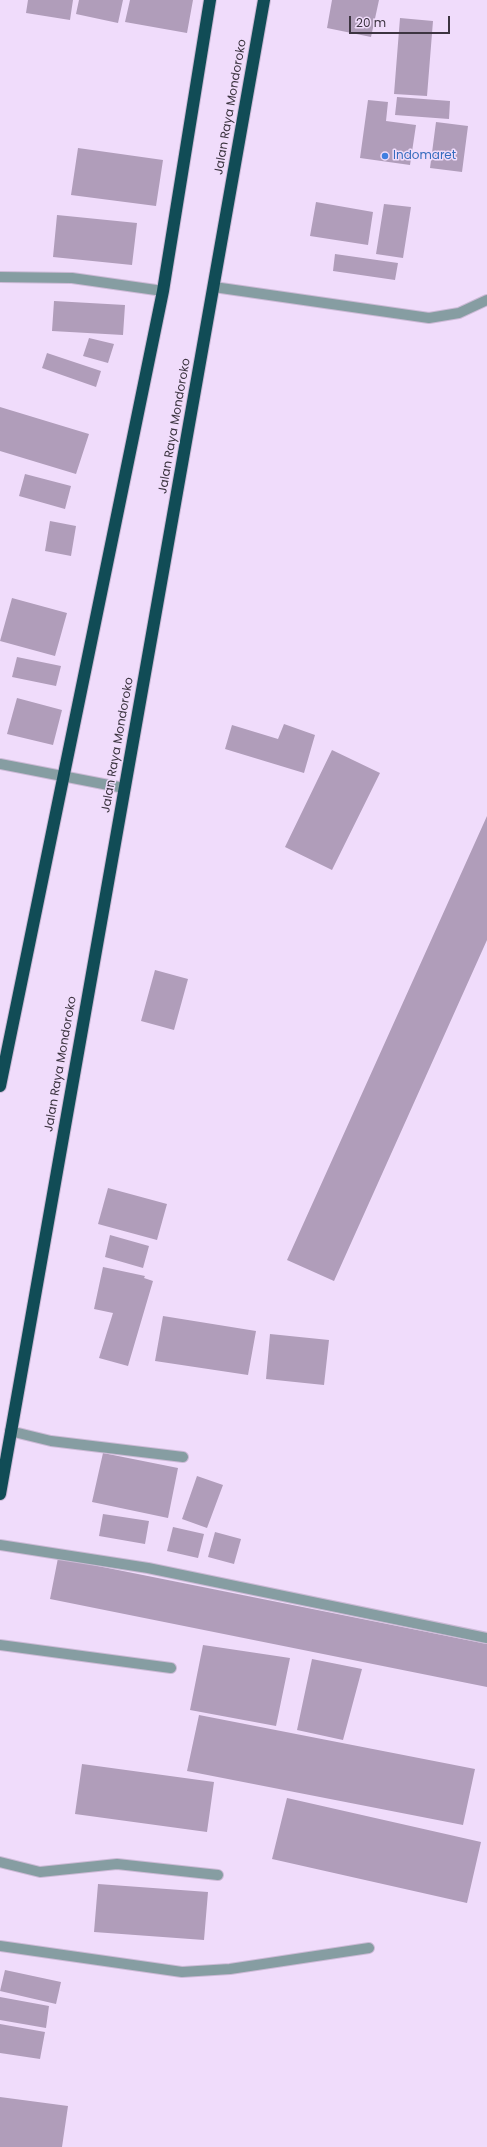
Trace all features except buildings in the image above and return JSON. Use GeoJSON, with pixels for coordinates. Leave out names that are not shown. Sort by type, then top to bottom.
{"type":"FeatureCollection","features":[{"type":"Feature","properties":{"kind":"highway"},"geometry":{"type":"LineString","coordinates":[[0,1086],[162,291],[210,0]]}},
{"type":"Feature","properties":{"kind":"highway","name":"Jalan Raya Mondoroko"},"geometry":{"type":"LineString","coordinates":[[0,1494],[264,0]]}},
{"type":"Feature","properties":{"kind":"street"},"geometry":{"type":"LineString","coordinates":[[0,277],[72,278],[162,291]]}},
{"type":"Feature","properties":{"kind":"street"},"geometry":{"type":"LineString","coordinates":[[214,287],[429,318],[459,313],[487,300]]}},
{"type":"Feature","properties":{"kind":"street"},"geometry":{"type":"LineString","coordinates":[[0,764],[124,788]]}},
{"type":"Feature","properties":{"kind":"street"},"geometry":{"type":"LineString","coordinates":[[10,1431],[51,1441],[183,1457]]}},
{"type":"Feature","properties":{"kind":"street"},"geometry":{"type":"LineString","coordinates":[[0,1545],[148,1568],[487,1638]]}},
{"type":"Feature","properties":{"kind":"street"},"geometry":{"type":"LineString","coordinates":[[0,1645],[171,1668]]}},
{"type":"Feature","properties":{"kind":"street"},"geometry":{"type":"LineString","coordinates":[[0,1862],[40,1872],[117,1864],[218,1875]]}},
{"type":"Feature","properties":{"kind":"street"},"geometry":{"type":"LineString","coordinates":[[0,1946],[182,1972],[230,1969],[369,1948]]}},
{"type":"Feature","properties":{"kind":"place","name":"Indomaret"},"geometry":{"type":"Point","coordinates":[385,156]}}]}
